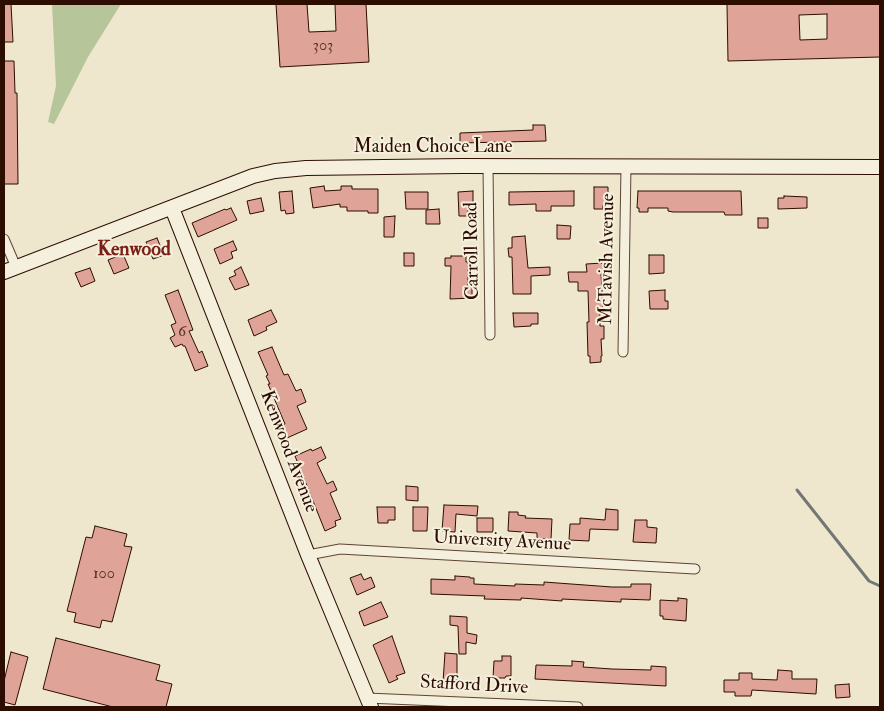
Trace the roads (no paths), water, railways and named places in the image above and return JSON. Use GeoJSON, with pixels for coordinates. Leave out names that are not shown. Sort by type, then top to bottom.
{"type":"FeatureCollection","features":[{"type":"Feature","properties":{"kind":"main road","name":"Maiden Choice Lane"},"geometry":{"type":"LineString","coordinates":[[10,270],[253,176],[275,171],[306,168],[488,166],[880,167]]}},
{"type":"Feature","properties":{"kind":"main road","name":"Kenwood Avenue"},"geometry":{"type":"LineString","coordinates":[[172,208],[308,555],[369,702]]}},
{"type":"Feature","properties":{"kind":"street","name":"Carroll Road"},"geometry":{"type":"LineString","coordinates":[[488,166],[490,335]]}},
{"type":"Feature","properties":{"kind":"street","name":"McTavish Avenue"},"geometry":{"type":"LineString","coordinates":[[623,352],[626,166]]}},
{"type":"Feature","properties":{"kind":"street"},"geometry":{"type":"LineString","coordinates":[[4,239],[10,270]]}},
{"type":"Feature","properties":{"kind":"street","name":"University Avenue"},"geometry":{"type":"LineString","coordinates":[[308,555],[340,549],[695,569]]}},
{"type":"Feature","properties":{"kind":"street","name":"Stafford Drive"},"geometry":{"type":"LineString","coordinates":[[369,702],[578,707]]}},
{"type":"Feature","properties":{"kind":"waterway"},"geometry":{"type":"LineString","coordinates":[[797,490],[869,581],[880,586]]}},
{"type":"Feature","properties":{"kind":"district","name":"Kenwood"},"geometry":{"type":"Point","coordinates":[134,251]}}]}
